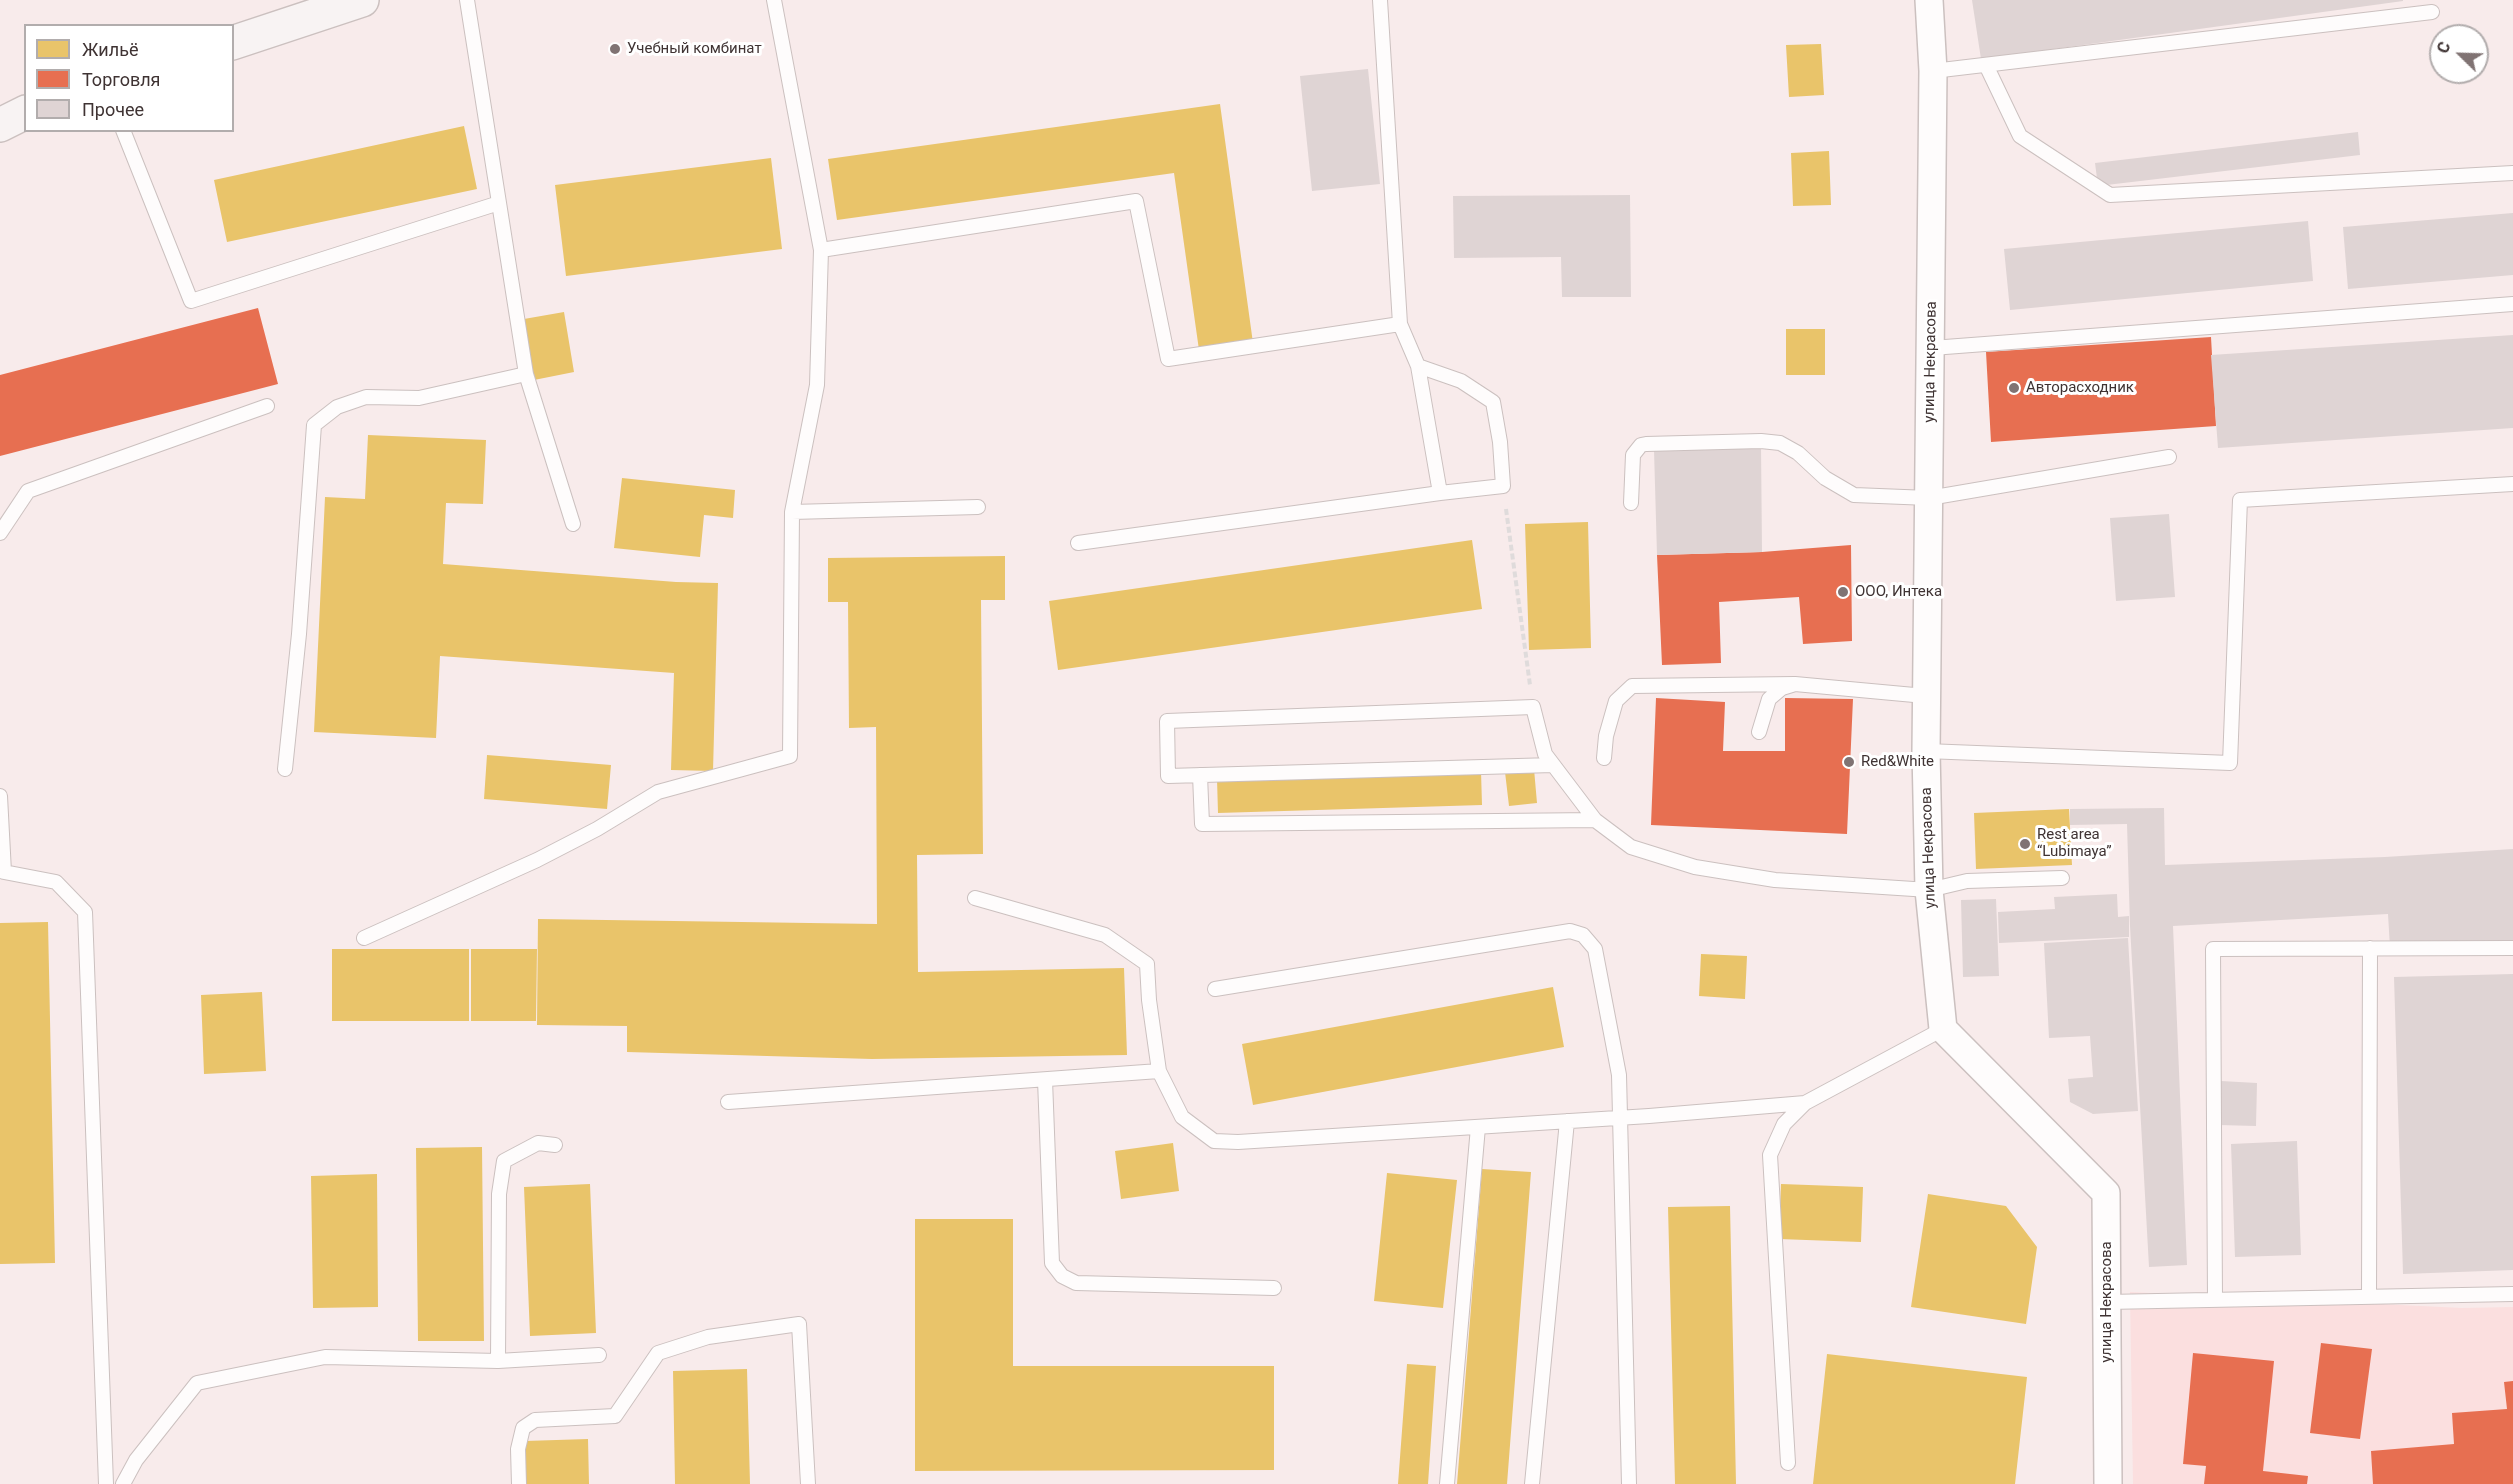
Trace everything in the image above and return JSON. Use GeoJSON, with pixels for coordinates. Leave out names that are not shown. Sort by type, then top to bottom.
{"type":"FeatureCollection","features":[{"type":"Feature","properties":{"kind":"main road"},"geometry":{"type":"LineString","coordinates":[[234,41],[362,0]]}},
{"type":"Feature","properties":{"kind":"main road"},"geometry":{"type":"LineString","coordinates":[[0,125],[24,113]]}},
{"type":"Feature","properties":{"kind":"street","name":"улица Некрасова"},"geometry":{"type":"LineString","coordinates":[[1929,0],[1933,71],[1932,348],[1925,696],[1929,890],[1943,1029],[2106,1193],[2108,1484]]}},
{"type":"Feature","properties":{"kind":"lane"},"geometry":{"type":"LineString","coordinates":[[466,0],[526,374],[573,524]]}},
{"type":"Feature","properties":{"kind":"lane"},"geometry":{"type":"LineString","coordinates":[[364,938],[537,860],[597,829],[658,792],[790,756],[792,512],[817,385],[821,250],[774,0]]}},
{"type":"Feature","properties":{"kind":"lane"},"geometry":{"type":"LineString","coordinates":[[1380,0],[1400,324],[1418,366],[1440,493]]}},
{"type":"Feature","properties":{"kind":"lane"},"geometry":{"type":"LineString","coordinates":[[1933,71],[2432,12]]}},
{"type":"Feature","properties":{"kind":"lane"},"geometry":{"type":"LineString","coordinates":[[1986,65],[2020,136],[2109,195],[2513,173]]}},
{"type":"Feature","properties":{"kind":"lane"},"geometry":{"type":"LineString","coordinates":[[124,132],[191,301],[499,203]]}},
{"type":"Feature","properties":{"kind":"lane"},"geometry":{"type":"LineString","coordinates":[[821,250],[1136,201],[1168,360],[1400,324]]}},
{"type":"Feature","properties":{"kind":"lane"},"geometry":{"type":"LineString","coordinates":[[1932,348],[2513,304]]}},
{"type":"Feature","properties":{"kind":"lane"},"geometry":{"type":"LineString","coordinates":[[1078,543],[1503,486],[1500,442],[1493,402],[1461,381],[1418,366]]}},
{"type":"Feature","properties":{"kind":"lane"},"geometry":{"type":"LineString","coordinates":[[285,769],[299,634],[314,425],[337,407],[366,397],[419,398],[526,374]]}},
{"type":"Feature","properties":{"kind":"lane"},"geometry":{"type":"LineString","coordinates":[[0,533],[28,491],[267,406]]}},
{"type":"Feature","properties":{"kind":"lane"},"geometry":{"type":"LineString","coordinates":[[1631,503],[1633,455],[1641,445],[1761,441],[1779,443],[1798,453],[1825,478],[1854,495],[1929,498],[2169,457]]}},
{"type":"Feature","properties":{"kind":"lane"},"geometry":{"type":"LineString","coordinates":[[1926,751],[2230,763],[2240,500],[2513,484]]}},
{"type":"Feature","properties":{"kind":"lane"},"geometry":{"type":"LineString","coordinates":[[792,512],[978,507]]}},
{"type":"Feature","properties":{"kind":"lane"},"geometry":{"type":"LineString","coordinates":[[1604,758],[1606,736],[1616,701],[1632,686],[1795,684],[1925,696]]}},
{"type":"Feature","properties":{"kind":"lane"},"geometry":{"type":"LineString","coordinates":[[1759,732],[1769,699],[1782,688],[1795,684]]}},
{"type":"Feature","properties":{"kind":"lane"},"geometry":{"type":"LineString","coordinates":[[1553,765],[1168,776],[1167,721],[1533,707],[1545,754],[1595,820],[1631,847],[1695,867],[1775,880],[1929,890],[1967,881],[2062,878]]}},
{"type":"Feature","properties":{"kind":"lane"},"geometry":{"type":"LineString","coordinates":[[1200,775],[1202,824],[1595,820]]}},
{"type":"Feature","properties":{"kind":"lane"},"geometry":{"type":"LineString","coordinates":[[0,796],[2,875],[56,882],[85,912],[106,1484]]}},
{"type":"Feature","properties":{"kind":"lane"},"geometry":{"type":"LineString","coordinates":[[975,898],[1106,935],[1147,964],[1149,1000],[1159,1071],[1182,1117],[1214,1141],[1238,1142],[1620,1118],[1805,1103]]}},
{"type":"Feature","properties":{"kind":"lane"},"geometry":{"type":"LineString","coordinates":[[1215,989],[1570,930],[1583,935],[1595,949],[1619,1075],[1629,1484]]}},
{"type":"Feature","properties":{"kind":"lane"},"geometry":{"type":"LineString","coordinates":[[2369,1297],[2370,948]]}},
{"type":"Feature","properties":{"kind":"lane"},"geometry":{"type":"LineString","coordinates":[[2215,1300],[2213,950],[2513,948]]}},
{"type":"Feature","properties":{"kind":"lane"},"geometry":{"type":"LineString","coordinates":[[1788,1463],[1770,1155],[1784,1124],[1805,1103],[1943,1029]]}},
{"type":"Feature","properties":{"kind":"lane"},"geometry":{"type":"LineString","coordinates":[[728,1102],[1159,1071]]}},
{"type":"Feature","properties":{"kind":"lane"},"geometry":{"type":"LineString","coordinates":[[1045,1080],[1052,1263],[1062,1276],[1077,1283],[1274,1288]]}},
{"type":"Feature","properties":{"kind":"lane"},"geometry":{"type":"LineString","coordinates":[[1532,1484],[1567,1121]]}},
{"type":"Feature","properties":{"kind":"lane"},"geometry":{"type":"LineString","coordinates":[[1448,1484],[1479,1127]]}},
{"type":"Feature","properties":{"kind":"lane"},"geometry":{"type":"LineString","coordinates":[[498,1361],[499,1194],[504,1161],[538,1143],[555,1145]]}},
{"type":"Feature","properties":{"kind":"lane"},"geometry":{"type":"LineString","coordinates":[[2107,1302],[2513,1294]]}},
{"type":"Feature","properties":{"kind":"lane"},"geometry":{"type":"LineString","coordinates":[[519,1484],[518,1449],[524,1428],[535,1420],[615,1416],[658,1353],[708,1336],[799,1324],[808,1484]]}},
{"type":"Feature","properties":{"kind":"lane"},"geometry":{"type":"LineString","coordinates":[[123,1484],[136,1460],[197,1383],[325,1357],[498,1361],[599,1355]]}},
{"type":"Feature","properties":{"kind":"path"},"geometry":{"type":"LineString","coordinates":[[1503,486],[1533,707]]}},
{"type":"Feature","properties":{"kind":"shaded area"},"geometry":{"type":"Polygon","coordinates":[[[2130,1292],[2462,1308],[2513,1307],[2513,1484],[2133,1484],[2130,1292]]]}},
{"type":"Feature","properties":{"kind":"building: Жильё"},"geometry":{"type":"Polygon","coordinates":[[[1821,44],[1824,95],[1789,97],[1786,45],[1821,44]]]}},
{"type":"Feature","properties":{"kind":"building: Жильё"},"geometry":{"type":"Polygon","coordinates":[[[1220,104],[1253,343],[1199,350],[1174,173],[837,220],[828,159],[1220,104]]]}},
{"type":"Feature","properties":{"kind":"building: Жильё"},"geometry":{"type":"Polygon","coordinates":[[[464,126],[477,189],[227,242],[214,180],[464,126]]]}},
{"type":"Feature","properties":{"kind":"building: Жильё"},"geometry":{"type":"Polygon","coordinates":[[[1829,151],[1831,205],[1793,206],[1791,153],[1829,151]]]}},
{"type":"Feature","properties":{"kind":"building: Жильё"},"geometry":{"type":"Polygon","coordinates":[[[771,158],[782,249],[566,276],[555,185],[771,158]]]}},
{"type":"Feature","properties":{"kind":"building: Жильё"},"geometry":{"type":"Polygon","coordinates":[[[564,312],[574,372],[534,380],[524,319],[564,312]]]}},
{"type":"Feature","properties":{"kind":"building: Жильё"},"geometry":{"type":"Polygon","coordinates":[[[1786,329],[1825,329],[1825,375],[1786,375],[1786,329]]]}},
{"type":"Feature","properties":{"kind":"building: Жильё"},"geometry":{"type":"Polygon","coordinates":[[[368,435],[486,440],[483,504],[446,503],[443,564],[676,582],[718,583],[713,771],[671,770],[674,673],[440,656],[436,738],[314,732],[325,497],[365,499],[368,435]]]}},
{"type":"Feature","properties":{"kind":"building: Жильё"},"geometry":{"type":"Polygon","coordinates":[[[622,478],[735,490],[733,518],[704,515],[700,557],[614,548],[622,478]]]}},
{"type":"Feature","properties":{"kind":"building: Жильё"},"geometry":{"type":"Polygon","coordinates":[[[1588,522],[1591,648],[1529,650],[1525,524],[1588,522]]]}},
{"type":"Feature","properties":{"kind":"building: Жильё"},"geometry":{"type":"Polygon","coordinates":[[[1472,540],[1482,609],[1058,670],[1049,601],[1472,540]]]}},
{"type":"Feature","properties":{"kind":"building: Жильё"},"geometry":{"type":"Polygon","coordinates":[[[1005,556],[1005,600],[981,600],[983,854],[917,855],[918,972],[1124,968],[1127,1055],[872,1059],[627,1052],[627,1026],[537,1025],[538,919],[877,924],[876,727],[849,728],[848,602],[828,602],[828,558],[1005,556]]]}},
{"type":"Feature","properties":{"kind":"building: Жильё"},"geometry":{"type":"Polygon","coordinates":[[[487,755],[611,765],[607,809],[484,799],[487,755]]]}},
{"type":"Feature","properties":{"kind":"building: Жильё"},"geometry":{"type":"Polygon","coordinates":[[[1534,769],[1537,803],[1509,806],[1505,772],[1534,769]]]}},
{"type":"Feature","properties":{"kind":"building: Жильё"},"geometry":{"type":"Polygon","coordinates":[[[1481,771],[1482,805],[1218,813],[1217,779],[1481,771]]]}},
{"type":"Feature","properties":{"kind":"building: Жильё"},"geometry":{"type":"Polygon","coordinates":[[[2069,809],[2072,865],[1976,869],[1974,813],[2069,809]]]}},
{"type":"Feature","properties":{"kind":"building: Жильё"},"geometry":{"type":"Polygon","coordinates":[[[48,922],[55,1263],[0,1264],[0,923],[48,922]]]}},
{"type":"Feature","properties":{"kind":"building: Жильё"},"geometry":{"type":"Polygon","coordinates":[[[332,949],[469,949],[469,1021],[332,1021],[332,949]]]}},
{"type":"Feature","properties":{"kind":"building: Жильё"},"geometry":{"type":"Polygon","coordinates":[[[471,949],[537,949],[536,1021],[471,1021],[471,949]]]}},
{"type":"Feature","properties":{"kind":"building: Жильё"},"geometry":{"type":"Polygon","coordinates":[[[1701,954],[1747,956],[1745,999],[1699,996],[1701,954]]]}},
{"type":"Feature","properties":{"kind":"building: Жильё"},"geometry":{"type":"Polygon","coordinates":[[[1553,987],[1564,1047],[1253,1105],[1242,1044],[1553,987]]]}},
{"type":"Feature","properties":{"kind":"building: Жильё"},"geometry":{"type":"Polygon","coordinates":[[[262,992],[266,1071],[204,1074],[201,995],[262,992]]]}},
{"type":"Feature","properties":{"kind":"building: Жильё"},"geometry":{"type":"Polygon","coordinates":[[[1173,1143],[1179,1191],[1121,1199],[1115,1151],[1173,1143]]]}},
{"type":"Feature","properties":{"kind":"building: Жильё"},"geometry":{"type":"Polygon","coordinates":[[[482,1147],[484,1341],[418,1341],[416,1148],[482,1147]]]}},
{"type":"Feature","properties":{"kind":"building: Жильё"},"geometry":{"type":"Polygon","coordinates":[[[1482,1169],[1531,1172],[1507,1484],[1457,1484],[1482,1169]]]}},
{"type":"Feature","properties":{"kind":"building: Жильё"},"geometry":{"type":"Polygon","coordinates":[[[1387,1173],[1457,1180],[1443,1308],[1374,1301],[1387,1173]]]}},
{"type":"Feature","properties":{"kind":"building: Жильё"},"geometry":{"type":"Polygon","coordinates":[[[377,1174],[378,1307],[313,1308],[311,1176],[377,1174]]]}},
{"type":"Feature","properties":{"kind":"building: Жильё"},"geometry":{"type":"Polygon","coordinates":[[[590,1184],[596,1333],[530,1336],[524,1187],[590,1184]]]}},
{"type":"Feature","properties":{"kind":"building: Жильё"},"geometry":{"type":"Polygon","coordinates":[[[1781,1184],[1863,1187],[1861,1242],[1779,1239],[1781,1184]]]}},
{"type":"Feature","properties":{"kind":"building: Жильё"},"geometry":{"type":"Polygon","coordinates":[[[1928,1194],[2006,1206],[2037,1247],[2026,1324],[1911,1307],[1928,1194]]]}},
{"type":"Feature","properties":{"kind":"building: Жильё"},"geometry":{"type":"Polygon","coordinates":[[[1730,1206],[1736,1484],[1675,1484],[1668,1207],[1730,1206]]]}},
{"type":"Feature","properties":{"kind":"building: Жильё"},"geometry":{"type":"Polygon","coordinates":[[[915,1219],[1013,1219],[1013,1366],[1274,1366],[1274,1470],[915,1471],[915,1219]]]}},
{"type":"Feature","properties":{"kind":"building: Жильё"},"geometry":{"type":"Polygon","coordinates":[[[1827,1354],[2027,1377],[2015,1484],[1813,1484],[1827,1354]]]}},
{"type":"Feature","properties":{"kind":"building: Жильё"},"geometry":{"type":"Polygon","coordinates":[[[1407,1364],[1436,1366],[1428,1484],[1398,1484],[1407,1364]]]}},
{"type":"Feature","properties":{"kind":"building: Жильё"},"geometry":{"type":"Polygon","coordinates":[[[747,1369],[750,1484],[675,1484],[673,1371],[747,1369]]]}},
{"type":"Feature","properties":{"kind":"building: Жильё"},"geometry":{"type":"Polygon","coordinates":[[[588,1439],[589,1484],[526,1484],[525,1441],[588,1439]]]}},
{"type":"Feature","properties":{"kind":"building: Торговля"},"geometry":{"type":"Polygon","coordinates":[[[258,308],[278,384],[0,456],[0,375],[258,308]]]}},
{"type":"Feature","properties":{"kind":"building: Торговля"},"geometry":{"type":"Polygon","coordinates":[[[2211,337],[2216,426],[1991,442],[1986,352],[2211,337]]]}},
{"type":"Feature","properties":{"kind":"building: Торговля"},"geometry":{"type":"Polygon","coordinates":[[[1851,545],[1852,641],[1803,644],[1799,597],[1719,602],[1721,663],[1662,665],[1657,555],[1762,552],[1851,545]]]}},
{"type":"Feature","properties":{"kind":"building: Торговля"},"geometry":{"type":"Polygon","coordinates":[[[1656,698],[1725,702],[1723,751],[1785,751],[1785,698],[1853,699],[1847,834],[1651,825],[1656,698]]]}},
{"type":"Feature","properties":{"kind":"building: Торговля"},"geometry":{"type":"Polygon","coordinates":[[[2321,1343],[2372,1349],[2360,1439],[2310,1433],[2321,1343]]]}},
{"type":"Feature","properties":{"kind":"building: Торговля"},"geometry":{"type":"Polygon","coordinates":[[[2193,1353],[2274,1361],[2263,1471],[2308,1476],[2307,1484],[2204,1484],[2206,1466],[2183,1464],[2193,1353]]]}},
{"type":"Feature","properties":{"kind":"building: Торговля"},"geometry":{"type":"Polygon","coordinates":[[[2513,1381],[2513,1484],[2373,1484],[2371,1451],[2454,1444],[2452,1413],[2507,1409],[2504,1382],[2513,1381]]]}},
{"type":"Feature","properties":{"kind":"building: Прочее"},"geometry":{"type":"Polygon","coordinates":[[[1972,0],[2403,0],[2403,1],[1981,59],[1972,0]]]}},
{"type":"Feature","properties":{"kind":"building: Прочее"},"geometry":{"type":"Polygon","coordinates":[[[1368,69],[1380,184],[1312,191],[1300,76],[1368,69]]]}},
{"type":"Feature","properties":{"kind":"building: Прочее"},"geometry":{"type":"Polygon","coordinates":[[[2358,132],[2360,155],[2098,186],[2095,163],[2358,132]]]}},
{"type":"Feature","properties":{"kind":"building: Прочее"},"geometry":{"type":"Polygon","coordinates":[[[1630,195],[1631,297],[1562,297],[1561,257],[1454,258],[1453,196],[1630,195]]]}},
{"type":"Feature","properties":{"kind":"building: Прочее"},"geometry":{"type":"Polygon","coordinates":[[[2513,213],[2513,275],[2348,289],[2343,227],[2513,213]]]}},
{"type":"Feature","properties":{"kind":"building: Прочее"},"geometry":{"type":"Polygon","coordinates":[[[2308,221],[2313,281],[2010,310],[2004,249],[2308,221]]]}},
{"type":"Feature","properties":{"kind":"building: Прочее"},"geometry":{"type":"Polygon","coordinates":[[[2513,335],[2513,428],[2218,448],[2211,355],[2513,335]]]}},
{"type":"Feature","properties":{"kind":"building: Прочее"},"geometry":{"type":"Polygon","coordinates":[[[1761,445],[1762,552],[1657,555],[1654,450],[1761,445]]]}},
{"type":"Feature","properties":{"kind":"building: Прочее"},"geometry":{"type":"Polygon","coordinates":[[[2169,514],[2175,597],[2116,601],[2110,518],[2169,514]]]}},
{"type":"Feature","properties":{"kind":"building: Прочее"},"geometry":{"type":"Polygon","coordinates":[[[2164,808],[2165,865],[2385,857],[2513,849],[2513,940],[2390,948],[2388,914],[2173,926],[2187,1265],[2149,1267],[2130,926],[2127,824],[2070,825],[2070,809],[2164,808]]]}},
{"type":"Feature","properties":{"kind":"building: Прочее"},"geometry":{"type":"Polygon","coordinates":[[[2117,894],[2118,917],[2129,916],[2129,937],[1999,943],[1998,912],[2055,909],[2054,897],[2117,894]]]}},
{"type":"Feature","properties":{"kind":"building: Прочее"},"geometry":{"type":"Polygon","coordinates":[[[1996,899],[1999,976],[1963,977],[1961,900],[1996,899]]]}},
{"type":"Feature","properties":{"kind":"building: Прочее"},"geometry":{"type":"Polygon","coordinates":[[[2128,938],[2138,1111],[2093,1114],[2070,1102],[2068,1079],[2093,1077],[2090,1036],[2049,1038],[2044,943],[2128,938]]]}},
{"type":"Feature","properties":{"kind":"building: Прочее"},"geometry":{"type":"Polygon","coordinates":[[[2513,974],[2513,1270],[2403,1274],[2394,977],[2513,974]]]}},
{"type":"Feature","properties":{"kind":"building: Прочее"},"geometry":{"type":"Polygon","coordinates":[[[2221,1081],[2257,1083],[2256,1126],[2219,1125],[2221,1081]]]}},
{"type":"Feature","properties":{"kind":"building: Прочее"},"geometry":{"type":"Polygon","coordinates":[[[2297,1141],[2301,1255],[2235,1257],[2231,1144],[2297,1141]]]}},
{"type":"Feature","properties":{"kind":"place","name":"Учебный комбинат"},"geometry":{"type":"Point","coordinates":[615,49]}},
{"type":"Feature","properties":{"kind":"place","name":"Авторасходник"},"geometry":{"type":"Point","coordinates":[2014,388]}},
{"type":"Feature","properties":{"kind":"place","name":"ООО, Интека"},"geometry":{"type":"Point","coordinates":[1843,592]}},
{"type":"Feature","properties":{"kind":"place","name":"Red&White"},"geometry":{"type":"Point","coordinates":[1849,762]}},
{"type":"Feature","properties":{"kind":"place","name":"Rest area “Lubimaya”"},"geometry":{"type":"Point","coordinates":[2025,844]}}]}
